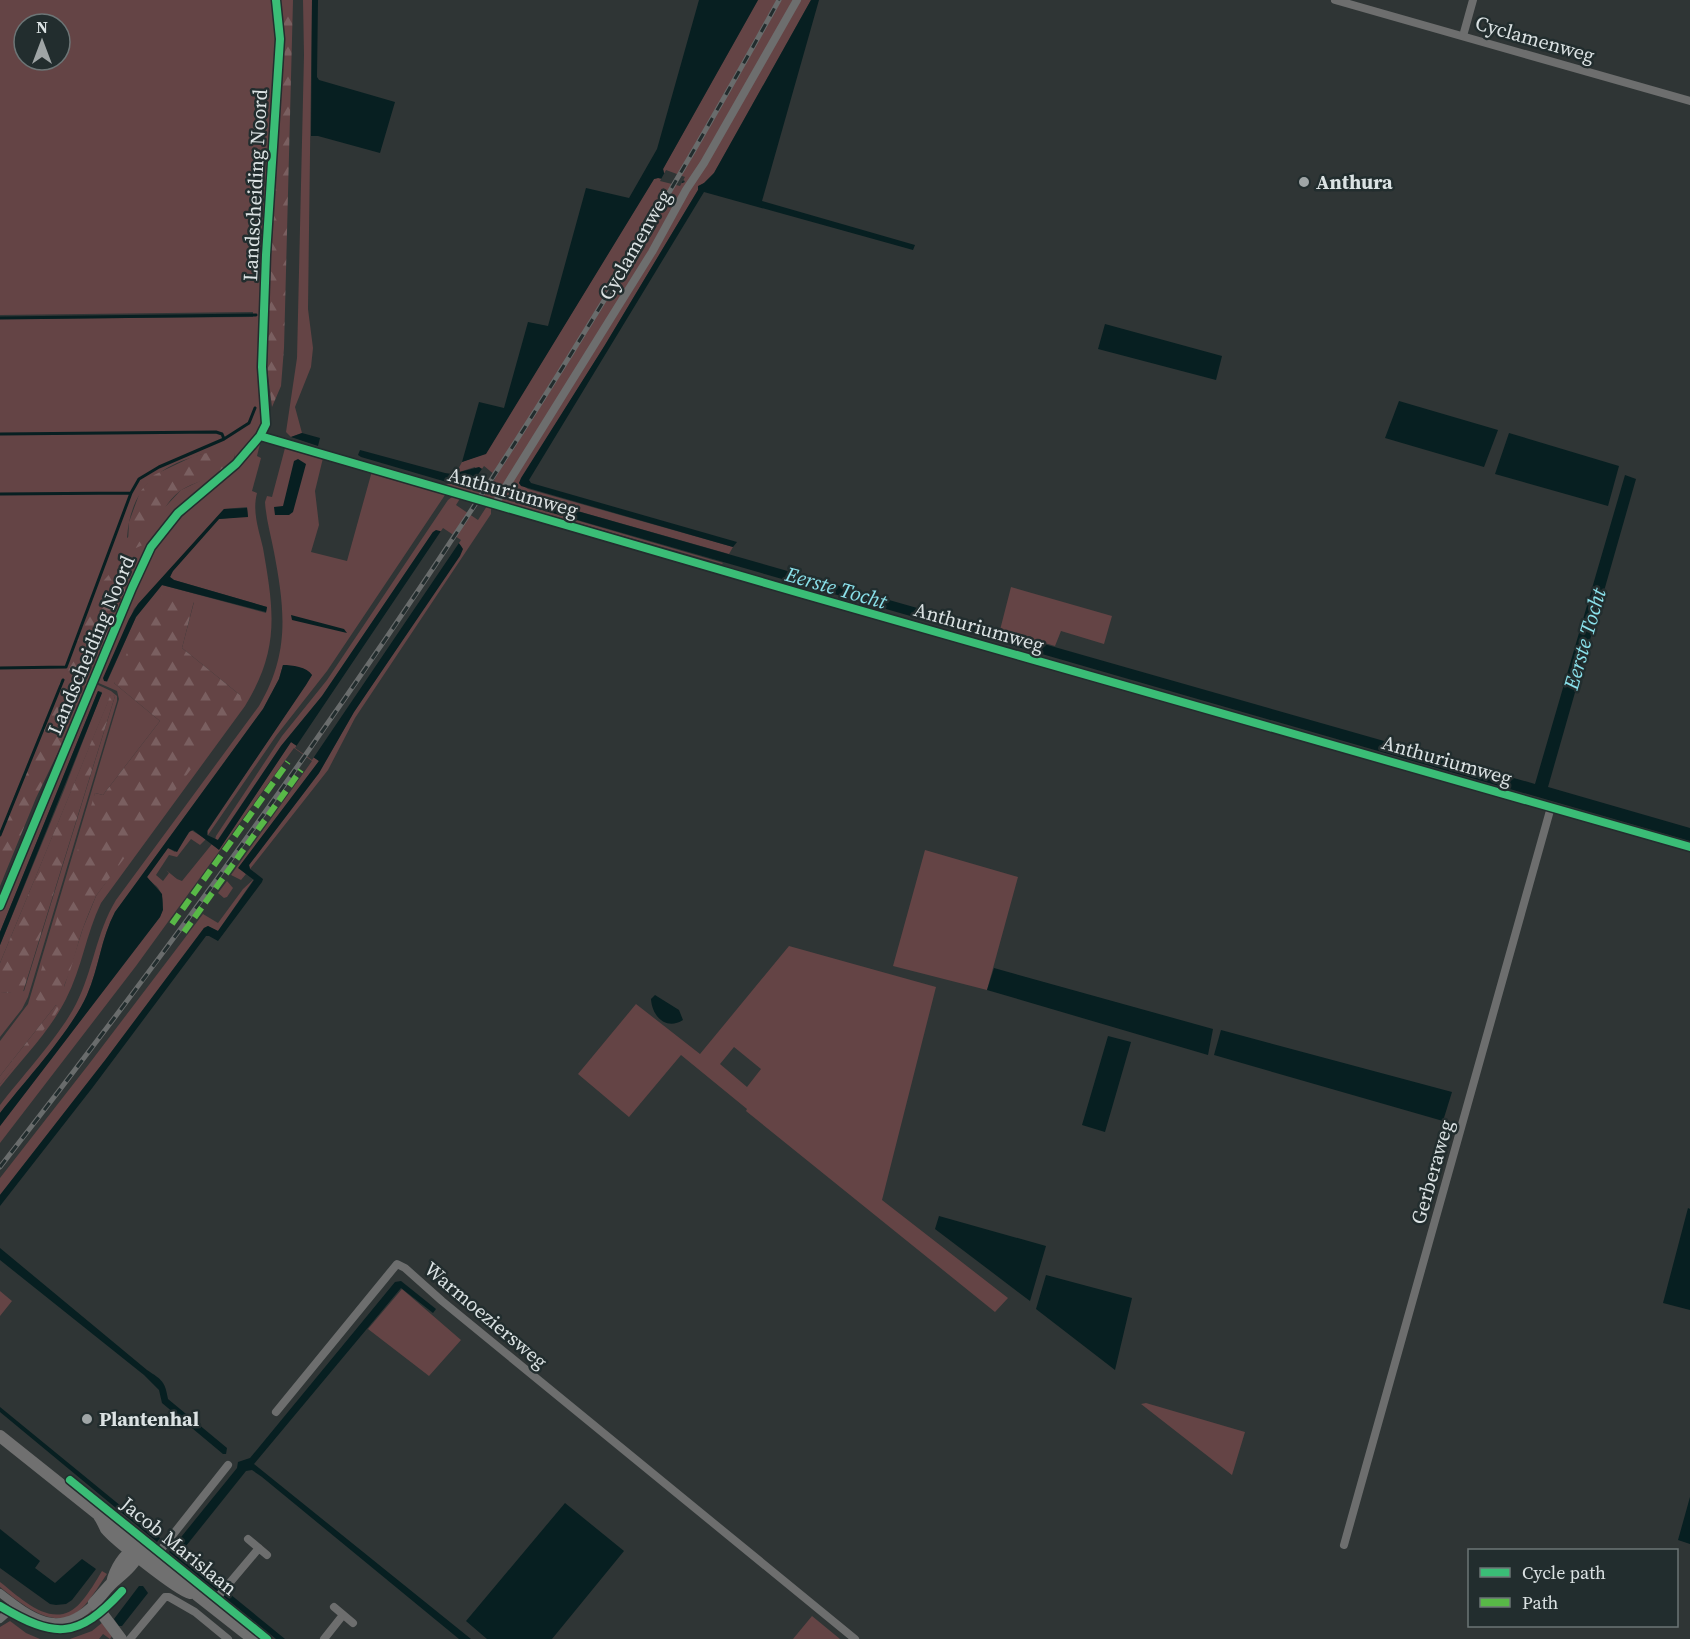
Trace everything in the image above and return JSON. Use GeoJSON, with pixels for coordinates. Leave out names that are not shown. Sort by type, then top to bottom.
{"type":"FeatureCollection","features":[{"type":"Feature","properties":{"kind":"main road","name":"Jacob Marislaan"},"geometry":{"type":"LineString","coordinates":[[0,1436],[99,1515],[111,1522],[137,1551],[152,1561],[185,1592],[197,1595],[253,1639]]}},
{"type":"Feature","properties":{"kind":"main road"},"geometry":{"type":"LineString","coordinates":[[121,1639],[94,1603],[112,1583],[121,1577],[137,1551]]}},
{"type":"Feature","properties":{"kind":"street","name":"Cyclamenweg"},"geometry":{"type":"LineString","coordinates":[[495,504],[652,252],[797,0]]}},
{"type":"Feature","properties":{"kind":"street","name":"Cyclamenweg"},"geometry":{"type":"LineString","coordinates":[[1335,0],[1690,101]]}},
{"type":"Feature","properties":{"kind":"street"},"geometry":{"type":"LineString","coordinates":[[1463,36],[1473,0]]}},
{"type":"Feature","properties":{"kind":"street","name":"Anthuriumweg"},"geometry":{"type":"LineString","coordinates":[[328,455],[814,597],[1690,847]]}},
{"type":"Feature","properties":{"kind":"street","name":"Gerberaweg"},"geometry":{"type":"LineString","coordinates":[[1344,1545],[1551,807]]}},
{"type":"Feature","properties":{"kind":"street","name":"Warmoeziersweg"},"geometry":{"type":"LineString","coordinates":[[276,1412],[397,1264],[405,1268],[442,1301],[855,1639]]}},
{"type":"Feature","properties":{"kind":"street"},"geometry":{"type":"LineString","coordinates":[[152,1561],[228,1465]]}},
{"type":"Feature","properties":{"kind":"street"},"geometry":{"type":"LineString","coordinates":[[248,1539],[267,1555]]}},
{"type":"Feature","properties":{"kind":"street"},"geometry":{"type":"LineString","coordinates":[[211,1605],[259,1548]]}},
{"type":"Feature","properties":{"kind":"street"},"geometry":{"type":"LineString","coordinates":[[0,1593],[40,1621],[53,1623],[78,1618],[94,1603]]}},
{"type":"Feature","properties":{"kind":"street"},"geometry":{"type":"LineString","coordinates":[[130,1639],[165,1597],[173,1598],[195,1612],[228,1639]]}},
{"type":"Feature","properties":{"kind":"street"},"geometry":{"type":"LineString","coordinates":[[0,1619],[16,1605]]}},
{"type":"Feature","properties":{"kind":"street"},"geometry":{"type":"LineString","coordinates":[[334,1607],[353,1623]]}},
{"type":"Feature","properties":{"kind":"street"},"geometry":{"type":"LineString","coordinates":[[324,1639],[343,1615]]}},
{"type":"Feature","properties":{"kind":"green space"},"geometry":{"type":"Polygon","coordinates":[[[0,0],[273,0],[277,39],[261,300],[259,366],[262,428],[235,459],[234,451],[198,455],[165,469],[145,486],[133,509],[127,538],[166,506],[181,490],[225,469],[169,518],[149,546],[132,577],[124,568],[81,634],[66,670],[93,675],[91,684],[62,679],[0,832],[0,319],[253,317],[253,312],[0,315],[0,0]]]}},
{"type":"Feature","properties":{"kind":"green space"},"geometry":{"type":"Polygon","coordinates":[[[280,0],[293,0],[284,348],[281,386],[272,407],[267,368],[271,254],[284,38],[280,0]]]}},
{"type":"Feature","properties":{"kind":"green space"},"geometry":{"type":"Polygon","coordinates":[[[303,0],[312,0],[308,309],[313,348],[311,367],[295,407],[302,433],[291,437],[286,432],[297,358],[304,55],[303,0]]]}},
{"type":"Feature","properties":{"kind":"green space"},"geometry":{"type":"Polygon","coordinates":[[[758,0],[811,0],[714,173],[698,187],[605,345],[519,483],[528,489],[733,547],[729,554],[521,495],[514,491],[509,497],[521,504],[722,564],[444,485],[475,477],[480,478],[475,467],[456,473],[462,462],[486,453],[654,179],[685,182],[664,173],[663,169],[758,0]]]}},
{"type":"Feature","properties":{"kind":"green space"},"geometry":{"type":"Polygon","coordinates":[[[261,440],[257,456],[261,458],[252,491],[257,493],[256,514],[270,591],[271,629],[264,666],[245,706],[101,903],[66,999],[44,1034],[0,1087],[59,1008],[56,1005],[0,1076],[0,1041],[28,1004],[119,699],[117,691],[94,681],[141,570],[160,537],[185,510],[236,468],[261,440]],[[247,507],[224,509],[134,609],[104,681],[107,682],[136,617],[162,585],[266,613],[267,607],[170,577],[171,573],[219,519],[248,516],[247,507]],[[194,602],[114,683],[160,721],[103,795],[95,793],[64,987],[96,896],[240,695],[182,648],[194,602]]]}},
{"type":"Feature","properties":{"kind":"green space"},"geometry":{"type":"Polygon","coordinates":[[[227,448],[235,451],[234,459],[229,466],[174,496],[161,515],[147,543],[136,548],[128,542],[129,522],[140,492],[154,475],[194,456],[227,448]]]}},
{"type":"Feature","properties":{"kind":"green space"},"geometry":{"type":"Polygon","coordinates":[[[285,448],[323,458],[315,491],[319,525],[311,552],[347,561],[372,471],[445,493],[445,495],[327,671],[276,736],[208,835],[208,830],[312,675],[304,669],[283,665],[279,679],[263,709],[115,912],[106,932],[87,995],[70,1025],[0,1113],[0,1105],[51,1043],[69,1017],[82,991],[104,926],[116,900],[259,706],[269,687],[280,649],[282,612],[278,573],[265,502],[267,496],[272,497],[285,448]]]}},
{"type":"Feature","properties":{"kind":"green space"},"geometry":{"type":"Polygon","coordinates":[[[452,497],[461,497],[456,505],[478,520],[487,506],[491,507],[491,514],[355,718],[328,770],[250,869],[249,865],[319,773],[354,712],[462,551],[433,532],[322,696],[281,746],[217,841],[216,836],[282,736],[327,680],[452,497]]]}},
{"type":"Feature","properties":{"kind":"green space"},"geometry":{"type":"Polygon","coordinates":[[[121,567],[132,577],[129,593],[93,675],[65,671],[99,586],[113,570],[121,567]]]}},
{"type":"Feature","properties":{"kind":"green space"},"geometry":{"type":"Polygon","coordinates":[[[1011,587],[1112,616],[1104,644],[1061,631],[1055,646],[1000,630],[1011,587]]]}},
{"type":"Feature","properties":{"kind":"green space"},"geometry":{"type":"Polygon","coordinates":[[[165,591],[194,601],[182,648],[240,695],[242,701],[96,896],[65,983],[47,1009],[33,997],[95,793],[103,795],[160,721],[114,683],[140,623],[165,591]]]}},
{"type":"Feature","properties":{"kind":"green space"},"geometry":{"type":"Polygon","coordinates":[[[62,678],[91,684],[36,798],[0,886],[0,832],[62,678]]]}},
{"type":"Feature","properties":{"kind":"green space"},"geometry":{"type":"Polygon","coordinates":[[[94,683],[111,691],[117,696],[117,701],[28,997],[22,1009],[0,1037],[0,993],[24,991],[115,696],[111,695],[0,963],[0,945],[102,692],[98,691],[0,932],[0,911],[94,683]]]}},
{"type":"Feature","properties":{"kind":"green space"},"geometry":{"type":"Polygon","coordinates":[[[111,694],[115,696],[23,992],[0,993],[0,963],[111,694]]]}},
{"type":"Feature","properties":{"kind":"green space"},"geometry":{"type":"Polygon","coordinates":[[[291,742],[319,761],[239,867],[246,874],[241,880],[231,875],[312,761],[294,748],[136,966],[0,1143],[0,1126],[160,917],[163,906],[161,894],[147,877],[168,848],[175,852],[191,830],[206,839],[200,845],[191,839],[177,857],[169,855],[156,875],[163,881],[169,873],[166,870],[182,881],[212,844],[219,849],[291,742]]]}},
{"type":"Feature","properties":{"kind":"green space"},"geometry":{"type":"Polygon","coordinates":[[[925,850],[1018,877],[987,990],[893,966],[925,850]]]}},
{"type":"Feature","properties":{"kind":"green space"},"geometry":{"type":"Polygon","coordinates":[[[254,879],[218,931],[208,926],[204,928],[0,1195],[0,1178],[203,914],[218,923],[243,889],[254,879]]]}},
{"type":"Feature","properties":{"kind":"green space"},"geometry":{"type":"Polygon","coordinates":[[[227,881],[233,888],[224,898],[218,893],[227,881]]]}},
{"type":"Feature","properties":{"kind":"green space"},"geometry":{"type":"Polygon","coordinates":[[[789,946],[936,987],[882,1200],[1008,1298],[995,1312],[746,1111],[747,1109],[681,1055],[629,1117],[578,1074],[636,1004],[700,1054],[789,946]],[[734,1047],[720,1064],[747,1087],[761,1069],[734,1047]]]}},
{"type":"Feature","properties":{"kind":"green space"},"geometry":{"type":"Polygon","coordinates":[[[56,1005],[60,1007],[54,1017],[0,1084],[0,1076],[56,1005]]]}},
{"type":"Feature","properties":{"kind":"green space"},"geometry":{"type":"Polygon","coordinates":[[[402,1289],[461,1340],[429,1376],[368,1329],[402,1289]]]}},
{"type":"Feature","properties":{"kind":"green space"},"geometry":{"type":"Polygon","coordinates":[[[0,1291],[12,1301],[0,1316],[0,1291]]]}},
{"type":"Feature","properties":{"kind":"green space"},"geometry":{"type":"Polygon","coordinates":[[[1146,1403],[1245,1432],[1232,1475],[1141,1404],[1146,1403]]]}},
{"type":"Feature","properties":{"kind":"green space"},"geometry":{"type":"Polygon","coordinates":[[[102,1571],[107,1574],[85,1605],[75,1614],[64,1618],[52,1618],[30,1609],[0,1587],[0,1582],[39,1610],[50,1614],[60,1614],[71,1611],[81,1602],[102,1571]]]}},
{"type":"Feature","properties":{"kind":"green space"},"geometry":{"type":"Polygon","coordinates":[[[92,1610],[97,1614],[86,1622],[65,1630],[55,1631],[36,1626],[14,1613],[35,1624],[51,1628],[73,1623],[92,1610]]]}},
{"type":"Feature","properties":{"kind":"green space"},"geometry":{"type":"Polygon","coordinates":[[[812,1616],[840,1639],[793,1639],[812,1616]]]}},
{"type":"Feature","properties":{"kind":"green space"},"geometry":{"type":"Polygon","coordinates":[[[10,1621],[26,1633],[40,1639],[0,1639],[0,1627],[10,1621]]]}},
{"type":"Feature","properties":{"kind":"green space"},"geometry":{"type":"Polygon","coordinates":[[[103,1622],[112,1636],[110,1639],[103,1634],[99,1639],[70,1639],[92,1631],[103,1622]]]}},
{"type":"Feature","properties":{"kind":"water"},"geometry":{"type":"Polygon","coordinates":[[[312,0],[318,0],[317,77],[319,80],[395,102],[380,153],[311,136],[312,0]]]}},
{"type":"Feature","properties":{"kind":"water"},"geometry":{"type":"Polygon","coordinates":[[[699,0],[758,0],[663,169],[664,173],[685,182],[654,179],[486,454],[462,462],[479,402],[504,408],[528,322],[548,326],[586,188],[629,198],[657,149],[699,0]]]}},
{"type":"Feature","properties":{"kind":"water"},"geometry":{"type":"Polygon","coordinates":[[[811,0],[819,0],[762,201],[915,245],[913,250],[704,192],[529,480],[531,483],[737,542],[733,547],[521,486],[519,483],[521,478],[605,345],[698,190],[698,186],[714,173],[811,0]]]}},
{"type":"Feature","properties":{"kind":"water"},"geometry":{"type":"Polygon","coordinates":[[[1105,324],[1222,356],[1216,380],[1098,349],[1105,324]]]}},
{"type":"Feature","properties":{"kind":"water"},"geometry":{"type":"Polygon","coordinates":[[[1399,401],[1498,430],[1484,467],[1385,438],[1399,401]]]}},
{"type":"Feature","properties":{"kind":"water"},"geometry":{"type":"Polygon","coordinates":[[[302,433],[320,438],[318,446],[291,437],[302,433]]]}},
{"type":"Feature","properties":{"kind":"water"},"geometry":{"type":"Polygon","coordinates":[[[1509,433],[1619,466],[1608,506],[1495,474],[1509,433]]]}},
{"type":"Feature","properties":{"kind":"water"},"geometry":{"type":"Polygon","coordinates":[[[360,450],[445,473],[452,474],[479,467],[492,475],[450,483],[361,457],[358,455],[360,450]]]}},
{"type":"Feature","properties":{"kind":"water"},"geometry":{"type":"Polygon","coordinates":[[[298,459],[306,464],[293,512],[289,515],[275,515],[274,507],[283,506],[294,461],[298,459]]]}},
{"type":"Feature","properties":{"kind":"water","name":"Eerste Tocht"},"geometry":{"type":"Polygon","coordinates":[[[1625,475],[1636,479],[1548,787],[1690,828],[1690,841],[522,504],[509,497],[514,491],[528,497],[1535,784],[1625,475]]]}},
{"type":"Feature","properties":{"kind":"water"},"geometry":{"type":"Polygon","coordinates":[[[247,508],[248,517],[219,519],[170,577],[267,607],[266,612],[162,585],[136,617],[107,681],[104,681],[103,678],[129,619],[138,604],[224,509],[247,508]]]}},
{"type":"Feature","properties":{"kind":"water"},"geometry":{"type":"Polygon","coordinates":[[[436,530],[448,534],[458,542],[463,549],[460,556],[354,712],[319,773],[249,865],[250,869],[263,879],[262,882],[218,941],[206,936],[0,1206],[0,1195],[204,928],[208,926],[218,931],[254,880],[238,868],[319,761],[291,742],[219,850],[193,830],[189,832],[177,852],[168,848],[147,877],[162,894],[163,910],[160,917],[0,1126],[0,1113],[59,1040],[79,1010],[91,985],[106,932],[115,912],[263,709],[279,679],[283,665],[307,670],[312,675],[306,685],[207,831],[207,835],[218,840],[281,746],[322,696],[436,530]]]}},
{"type":"Feature","properties":{"kind":"water"},"geometry":{"type":"Polygon","coordinates":[[[291,615],[344,629],[347,633],[292,620],[291,615]]]}},
{"type":"Feature","properties":{"kind":"water"},"geometry":{"type":"Polygon","coordinates":[[[98,691],[102,693],[0,945],[0,932],[98,691]]]}},
{"type":"Feature","properties":{"kind":"water"},"geometry":{"type":"Polygon","coordinates":[[[994,968],[1213,1029],[1208,1055],[987,990],[994,968]]]}},
{"type":"Feature","properties":{"kind":"water"},"geometry":{"type":"Polygon","coordinates":[[[655,995],[679,1010],[683,1020],[671,1024],[661,1020],[652,1005],[651,999],[655,995]]]}},
{"type":"Feature","properties":{"kind":"water"},"geometry":{"type":"Polygon","coordinates":[[[1221,1030],[1452,1092],[1443,1121],[1214,1055],[1221,1030]]]}},
{"type":"Feature","properties":{"kind":"water"},"geometry":{"type":"Polygon","coordinates":[[[1108,1036],[1131,1042],[1105,1132],[1082,1125],[1108,1036]]]}},
{"type":"Feature","properties":{"kind":"water"},"geometry":{"type":"Polygon","coordinates":[[[1688,1208],[1690,1209],[1690,1310],[1663,1303],[1688,1208]]]}},
{"type":"Feature","properties":{"kind":"water"},"geometry":{"type":"Polygon","coordinates":[[[939,1216],[1046,1246],[1030,1301],[935,1229],[939,1216]]]}},
{"type":"Feature","properties":{"kind":"water"},"geometry":{"type":"Polygon","coordinates":[[[0,1248],[159,1379],[166,1388],[168,1399],[227,1448],[226,1454],[223,1454],[162,1403],[159,1390],[144,1375],[0,1260],[0,1248]]]}},
{"type":"Feature","properties":{"kind":"water"},"geometry":{"type":"Polygon","coordinates":[[[1046,1275],[1132,1298],[1115,1370],[1036,1309],[1046,1275]]]}},
{"type":"Feature","properties":{"kind":"water"},"geometry":{"type":"Polygon","coordinates":[[[401,1281],[436,1309],[433,1313],[401,1288],[254,1464],[471,1639],[459,1639],[252,1470],[246,1471],[182,1551],[182,1555],[285,1639],[276,1639],[169,1552],[237,1468],[238,1462],[250,1458],[395,1282],[401,1281]]]}},
{"type":"Feature","properties":{"kind":"water"},"geometry":{"type":"Polygon","coordinates":[[[0,1407],[160,1538],[157,1542],[0,1412],[0,1407]]]}},
{"type":"Feature","properties":{"kind":"water"},"geometry":{"type":"Polygon","coordinates":[[[1690,1497],[1690,1544],[1678,1540],[1690,1497]]]}},
{"type":"Feature","properties":{"kind":"water"},"geometry":{"type":"Polygon","coordinates":[[[565,1503],[624,1551],[552,1639],[487,1639],[466,1621],[565,1503]]]}},
{"type":"Feature","properties":{"kind":"water"},"geometry":{"type":"Polygon","coordinates":[[[0,1529],[40,1561],[35,1568],[55,1583],[82,1559],[96,1569],[72,1600],[66,1604],[50,1604],[0,1568],[0,1529]]]}},
{"type":"Feature","properties":{"kind":"water"},"geometry":{"type":"Polygon","coordinates":[[[139,1586],[143,1586],[148,1593],[122,1626],[119,1626],[114,1619],[139,1586]]]}},
{"type":"Feature","properties":{"kind":"pier"},"geometry":{"type":"Polygon","coordinates":[[[666,170],[685,177],[680,186],[660,181],[666,170]]]}},
{"type":"Feature","properties":{"kind":"pier"},"geometry":{"type":"Polygon","coordinates":[[[484,466],[495,475],[495,479],[490,484],[474,480],[484,466]]]}},
{"type":"Feature","properties":{"kind":"pier"},"geometry":{"type":"Polygon","coordinates":[[[443,528],[461,540],[312,760],[295,748],[443,528]]]}},
{"type":"Feature","properties":{"kind":"waterway"},"geometry":{"type":"LineString","coordinates":[[0,318],[256,315]]}},
{"type":"Feature","properties":{"kind":"waterway"},"geometry":{"type":"LineString","coordinates":[[0,668],[66,667],[131,493],[139,479],[159,467],[224,439],[249,423],[255,408]]}},
{"type":"Feature","properties":{"kind":"waterway"},"geometry":{"type":"LineString","coordinates":[[0,434],[216,432],[222,434],[224,439]]}},
{"type":"Feature","properties":{"kind":"waterway"},"geometry":{"type":"LineString","coordinates":[[0,494],[131,493]]}},
{"type":"Feature","properties":{"kind":"waterway"},"geometry":{"type":"LineString","coordinates":[[0,835],[63,680]]}},
{"type":"Feature","properties":{"kind":"railway"},"geometry":{"type":"LineString","coordinates":[[0,1167],[212,886],[314,744],[413,599],[602,304],[779,0]]}},
{"type":"Feature","properties":{"kind":"marked path"},"geometry":{"type":"LineString","coordinates":[[172,924],[288,762]]}},
{"type":"Feature","properties":{"kind":"marked path"},"geometry":{"type":"LineString","coordinates":[[184,932],[301,770]]}},
{"type":"Feature","properties":{"kind":"cycle path","name":"Landscheiding Noord"},"geometry":{"type":"LineString","coordinates":[[0,906],[151,547],[178,513],[236,464],[260,436],[266,424],[262,367],[266,255],[280,39],[276,0]]}},
{"type":"Feature","properties":{"kind":"cycle path"},"geometry":{"type":"LineString","coordinates":[[260,436],[803,594],[1690,847]]}},
{"type":"Feature","properties":{"kind":"cycle path"},"geometry":{"type":"LineString","coordinates":[[70,1480],[267,1639]]}},
{"type":"Feature","properties":{"kind":"cycle path"},"geometry":{"type":"LineString","coordinates":[[0,1606],[36,1624],[65,1629],[79,1626],[92,1618],[122,1591]]}},
{"type":"Feature","properties":{"kind":"place","name":"Anthura"},"geometry":{"type":"Point","coordinates":[1304,182]}},
{"type":"Feature","properties":{"kind":"place","name":"Plantenhal"},"geometry":{"type":"Point","coordinates":[87,1419]}}]}
